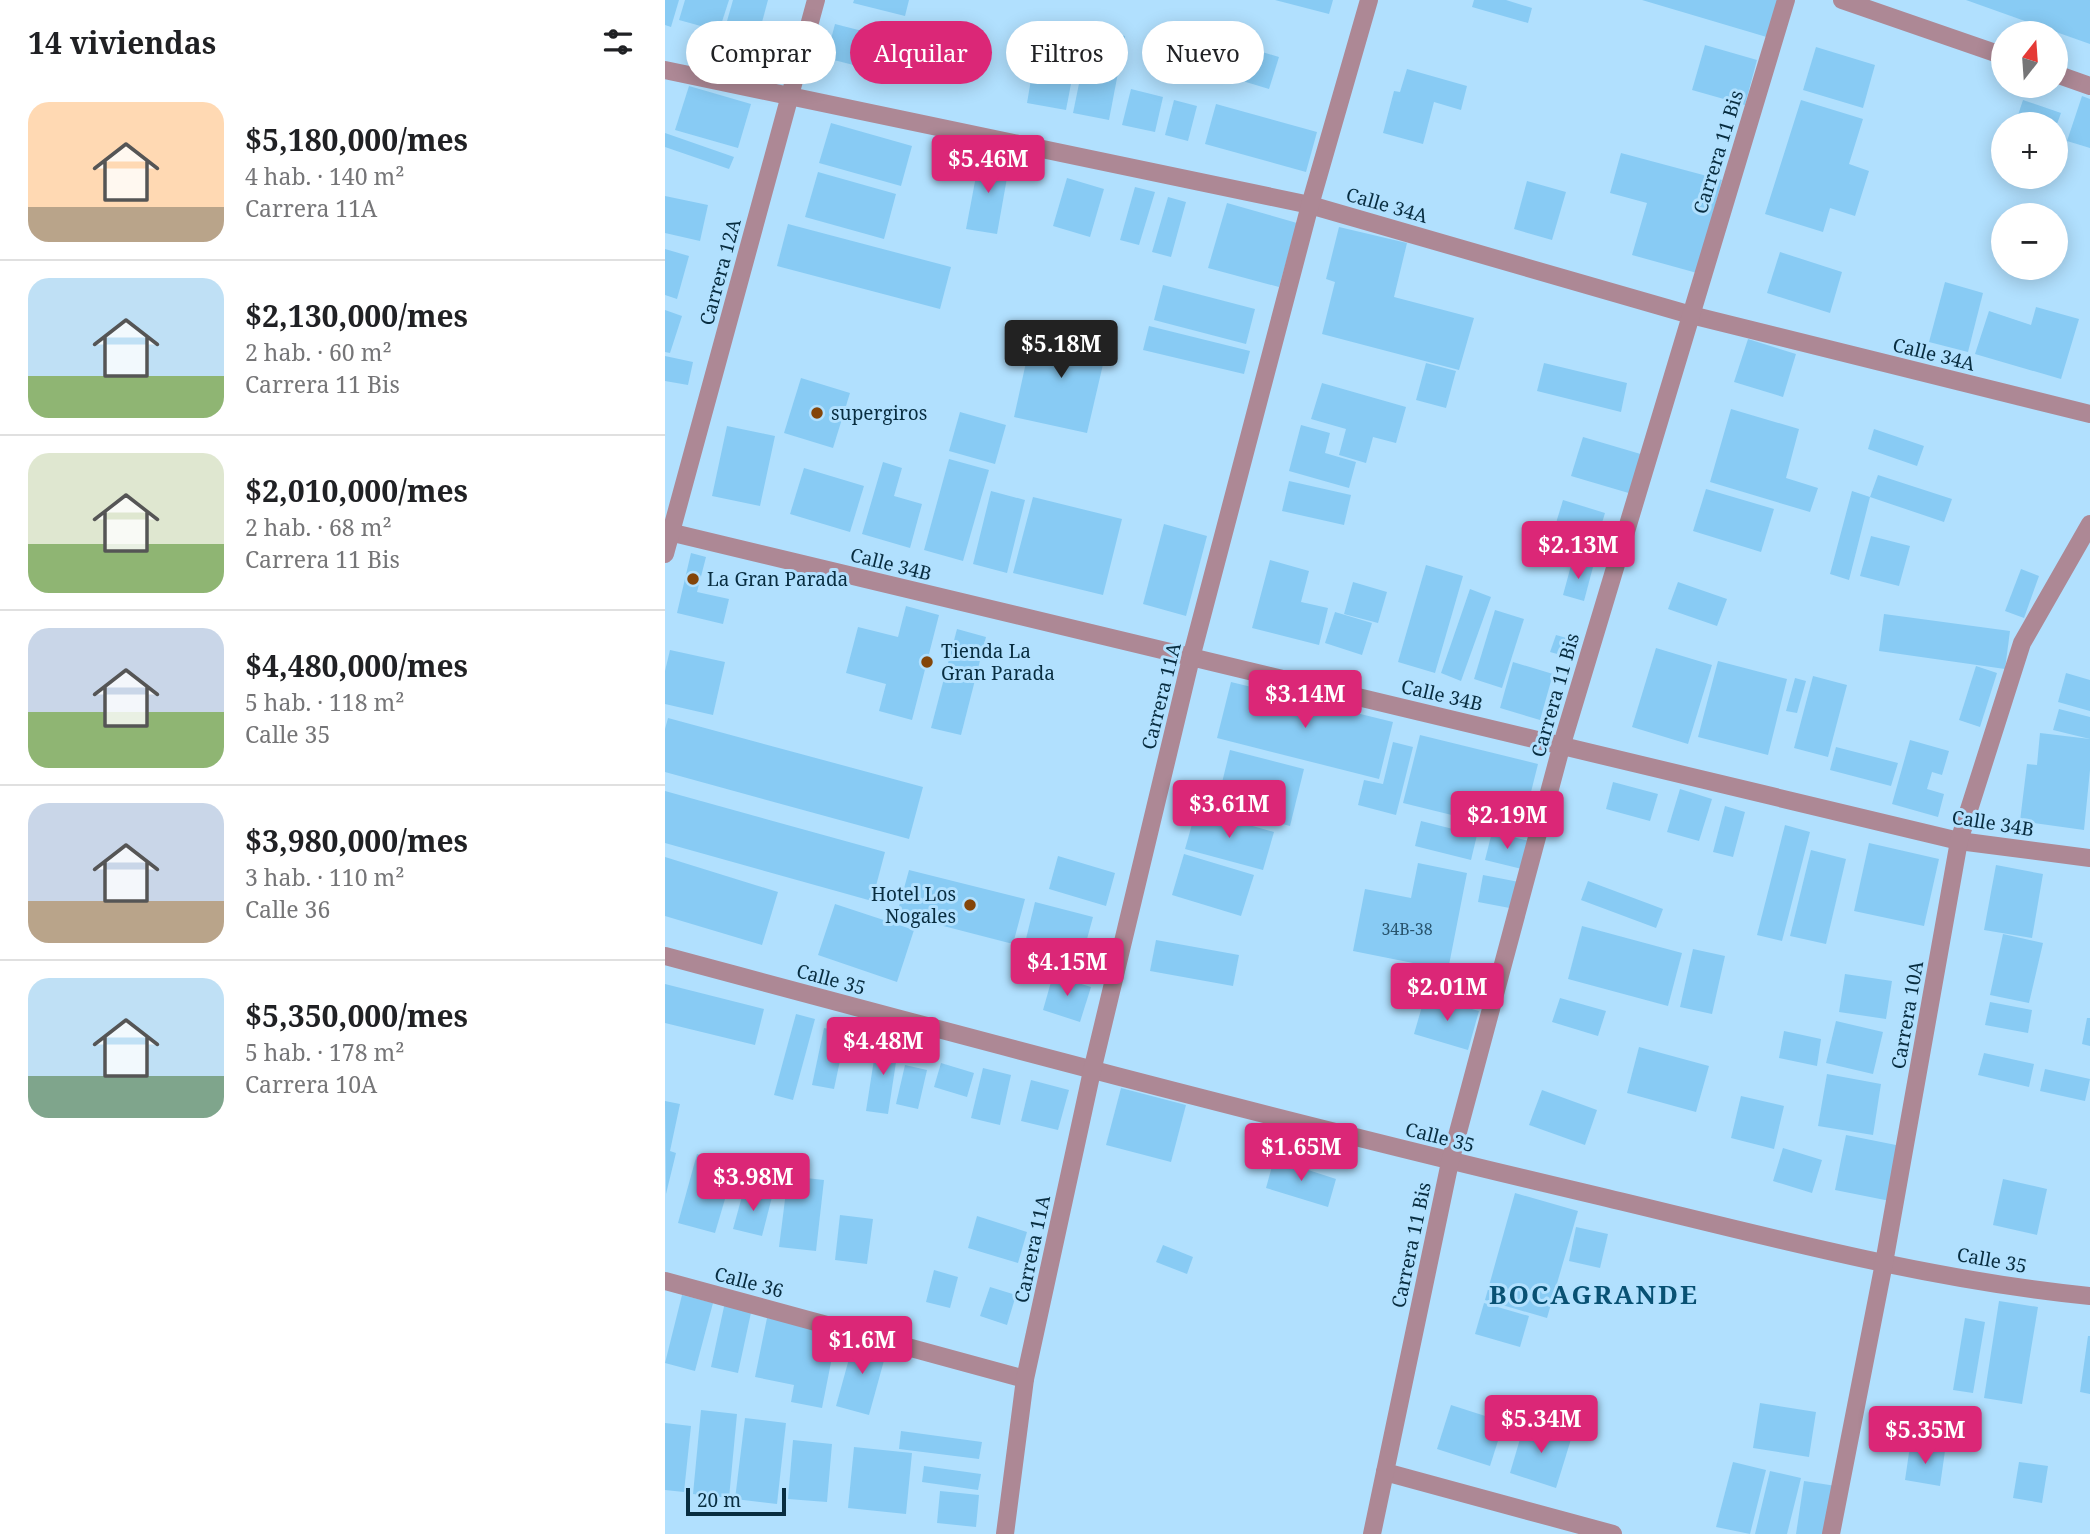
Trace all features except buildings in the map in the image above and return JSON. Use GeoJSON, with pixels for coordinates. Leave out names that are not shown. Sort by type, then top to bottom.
{"type":"FeatureCollection","features":[{"type":"Feature","properties":{"kind":"street","name":"Carrera 12A"},"geometry":{"type":"LineString","coordinates":[[665,554],[668,531],[816,0]]}},
{"type":"Feature","properties":{"kind":"street","name":"Carrera 11A"},"geometry":{"type":"LineString","coordinates":[[1005,1534],[1025,1379],[1092,1071],[1191,658],[1310,205],[1369,0]]}},
{"type":"Feature","properties":{"kind":"street","name":"Carrera 11 Bis"},"geometry":{"type":"LineString","coordinates":[[1372,1534],[1450,1162],[1562,744],[1786,0]]}},
{"type":"Feature","properties":{"kind":"street"},"geometry":{"type":"LineString","coordinates":[[1842,0],[1991,52]]}},
{"type":"Feature","properties":{"kind":"street","name":"Calle 34A"},"geometry":{"type":"LineString","coordinates":[[665,71],[1310,205],[1691,315],[2090,414]]}},
{"type":"Feature","properties":{"kind":"street"},"geometry":{"type":"LineString","coordinates":[[2069,79],[2090,86]]}},
{"type":"Feature","properties":{"kind":"street","name":"Carrera 10A"},"geometry":{"type":"LineString","coordinates":[[1831,1534],[1884,1263],[1959,841],[2022,643],[2090,524]]}},
{"type":"Feature","properties":{"kind":"street","name":"Calle 34B"},"geometry":{"type":"LineString","coordinates":[[668,531],[1959,841],[2090,858]]}},
{"type":"Feature","properties":{"kind":"street","name":"Calle 35"},"geometry":{"type":"LineString","coordinates":[[665,956],[1092,1071],[1450,1162],[1884,1263],[2057,1293],[2090,1296]]}},
{"type":"Feature","properties":{"kind":"street","name":"Calle 36"},"geometry":{"type":"LineString","coordinates":[[665,1281],[1025,1379]]}},
{"type":"Feature","properties":{"kind":"street"},"geometry":{"type":"LineString","coordinates":[[1385,1472],[1613,1534]]}},
{"type":"Feature","properties":{"kind":"place","name":"supergiros"},"geometry":{"type":"Point","coordinates":[817,413]}},
{"type":"Feature","properties":{"kind":"place","name":"La Gran Parada"},"geometry":{"type":"Point","coordinates":[693,579]}},
{"type":"Feature","properties":{"kind":"place","name":"Tienda La Gran Parada"},"geometry":{"type":"Point","coordinates":[927,662]}},
{"type":"Feature","properties":{"kind":"place","name":"Hotel Los Nogales"},"geometry":{"type":"Point","coordinates":[970,905]}},
{"type":"Feature","properties":{"kind":"district","name":"BOCAGRANDE"},"geometry":{"type":"Point","coordinates":[1594,1295]}}]}
